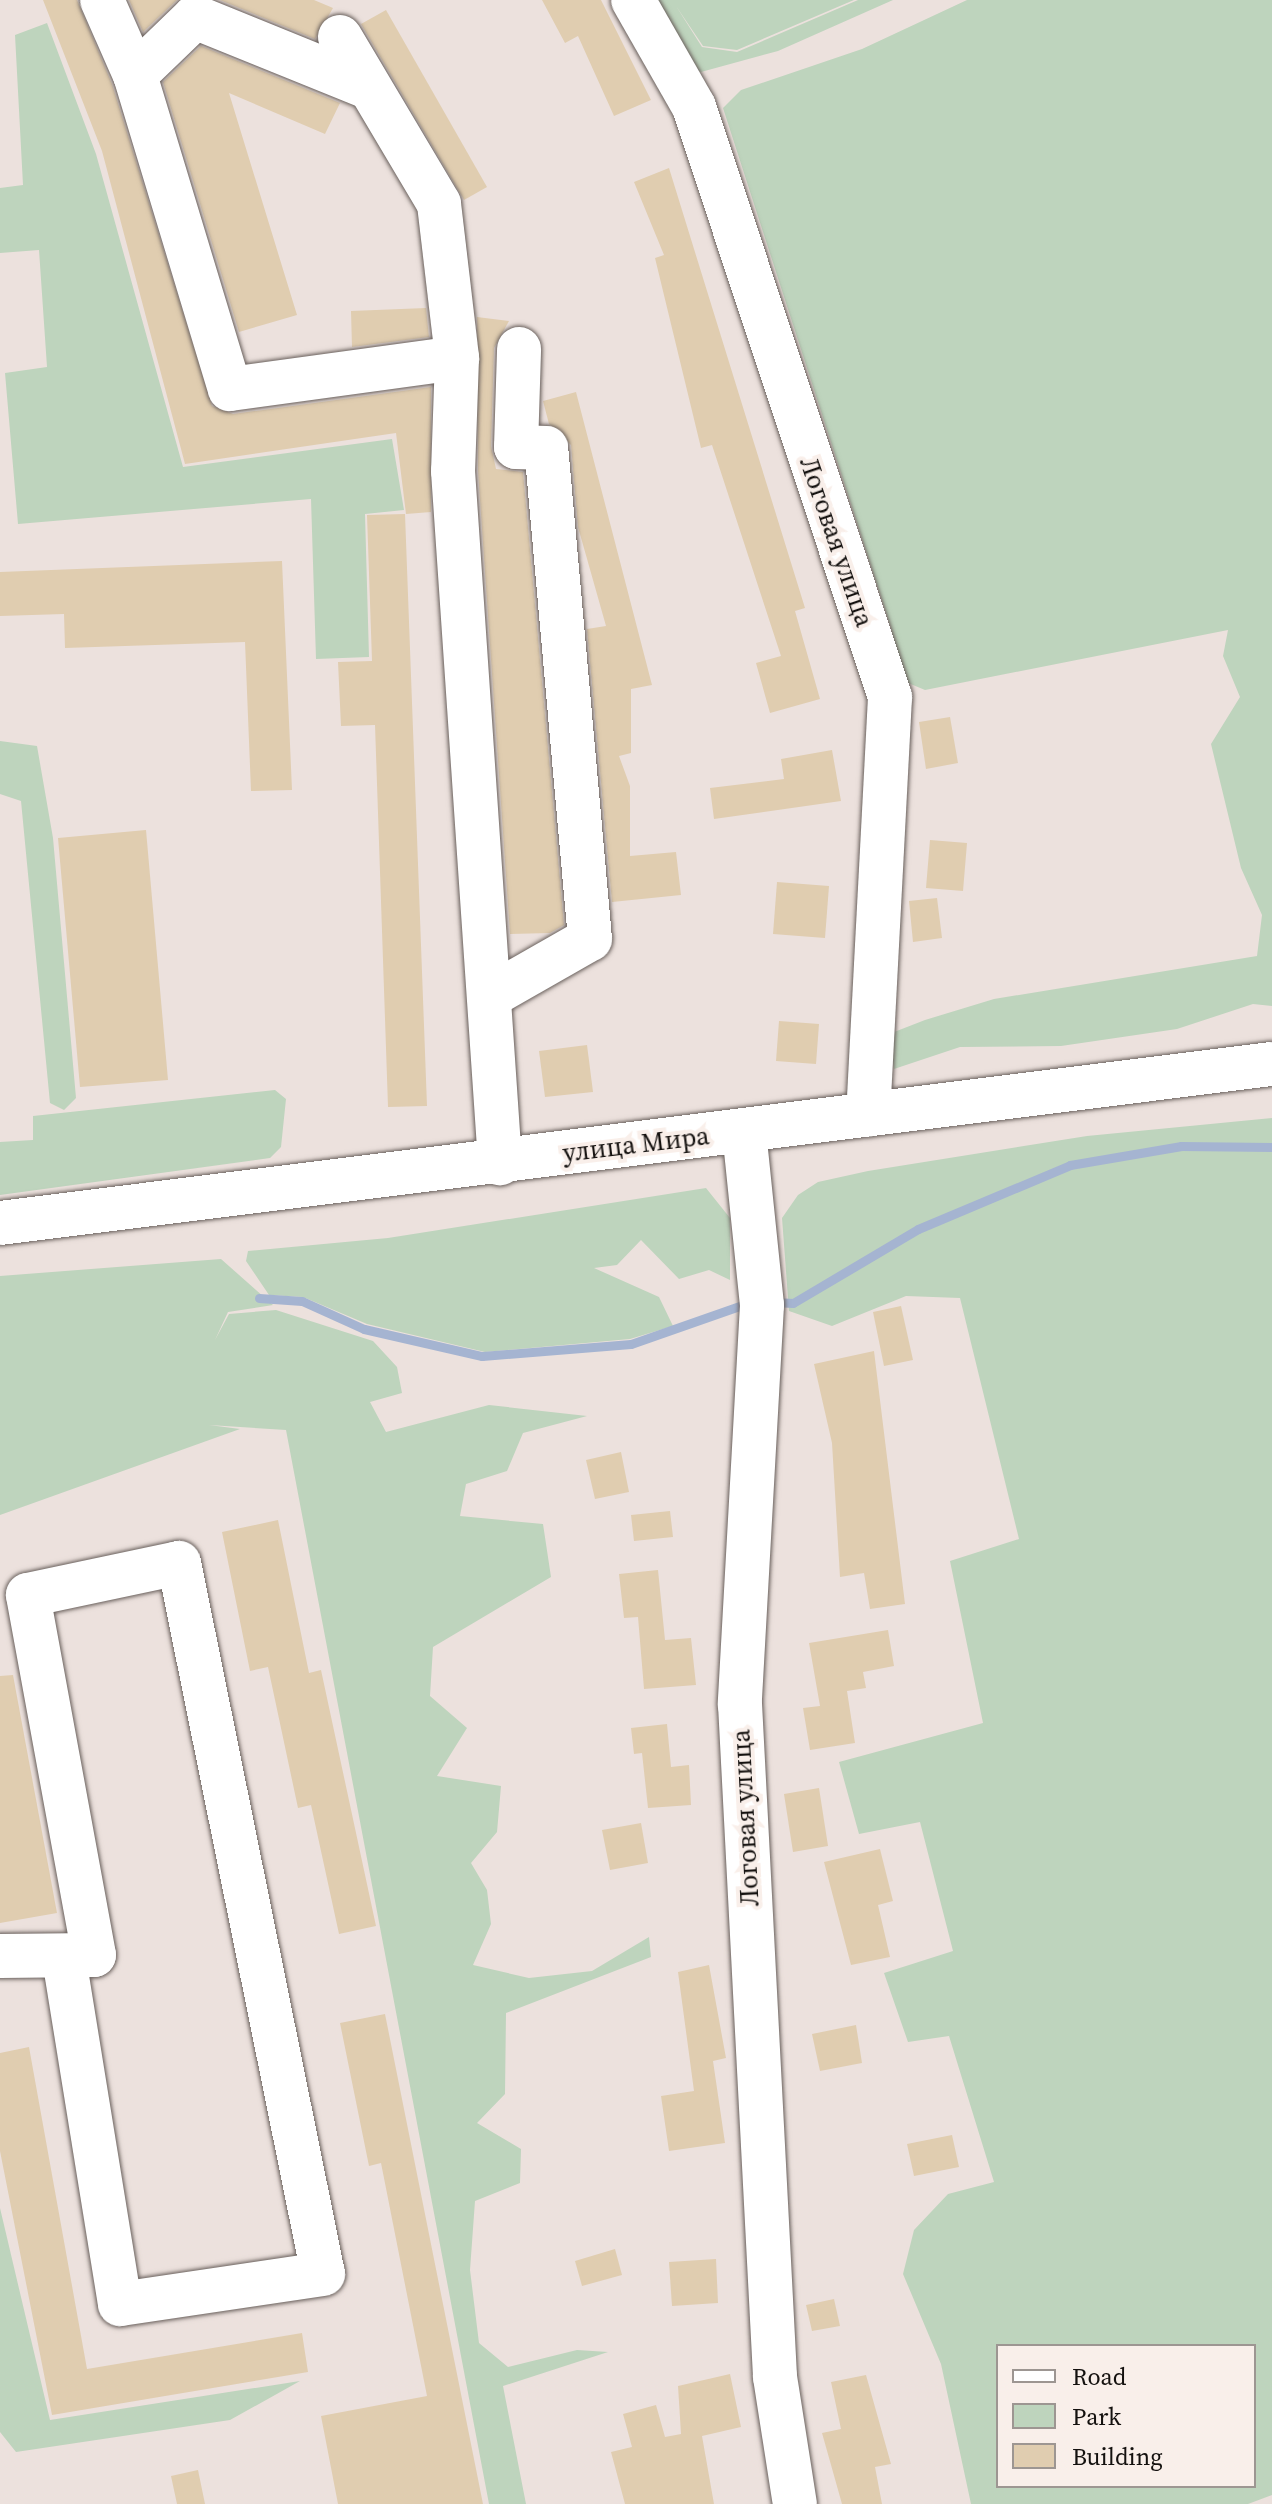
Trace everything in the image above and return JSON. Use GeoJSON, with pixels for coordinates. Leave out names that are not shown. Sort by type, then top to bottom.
{"type":"FeatureCollection","features":[{"type":"Feature","properties":{"kind":"street"},"geometry":{"type":"LineString","coordinates":[[102,0],[135,75],[230,389],[457,358]]}},
{"type":"Feature","properties":{"kind":"street","name":"Логовая улица"},"geometry":{"type":"LineString","coordinates":[[633,0],[694,107],[890,697],[868,1114]]}},
{"type":"Feature","properties":{"kind":"street"},"geometry":{"type":"LineString","coordinates":[[135,75],[195,17],[367,87]]}},
{"type":"Feature","properties":{"kind":"street"},"geometry":{"type":"LineString","coordinates":[[340,37],[439,204],[457,358],[453,471],[500,1163]]}},
{"type":"Feature","properties":{"kind":"street"},"geometry":{"type":"LineString","coordinates":[[490,996],[590,939],[546,448],[516,447],[519,349]]}},
{"type":"Feature","properties":{"kind":"street","name":"улица Мира"},"geometry":{"type":"LineString","coordinates":[[0,1223],[500,1163],[1272,1064]]}},
{"type":"Feature","properties":{"kind":"street","name":"Логовая улица"},"geometry":{"type":"LineString","coordinates":[[744,1131],[762,1297],[740,1704],[775,2377],[795,2504]]}},
{"type":"Feature","properties":{"kind":"street"},"geometry":{"type":"LineString","coordinates":[[0,1956],[94,1955],[28,1595],[179,1563],[323,2274],[120,2304],[64,1957]]}},
{"type":"Feature","properties":{"kind":"green space"},"geometry":{"type":"Polygon","coordinates":[[[645,0],[854,0],[737,50],[703,46],[676,6],[702,47],[737,52],[858,0],[893,0],[778,51],[701,72],[683,64],[645,0]]]}},
{"type":"Feature","properties":{"kind":"green space"},"geometry":{"type":"Polygon","coordinates":[[[967,0],[1272,0],[1272,1006],[1253,1004],[1177,1029],[1061,1046],[960,1047],[894,1069],[889,1034],[925,1020],[994,999],[1257,956],[1262,915],[1241,868],[1211,744],[1240,697],[1223,656],[1228,630],[925,690],[901,680],[891,628],[723,108],[741,90],[862,49],[967,0]]]}},
{"type":"Feature","properties":{"kind":"green space"},"geometry":{"type":"Polygon","coordinates":[[[47,23],[96,154],[183,467],[392,439],[404,510],[365,514],[369,657],[316,659],[311,499],[18,524],[5,373],[47,367],[39,250],[0,253],[0,188],[23,185],[15,35],[47,23]]]}},
{"type":"Feature","properties":{"kind":"green space"},"geometry":{"type":"Polygon","coordinates":[[[0,741],[37,746],[53,838],[76,1098],[64,1110],[50,1103],[21,801],[0,794],[0,741]]]}},
{"type":"Feature","properties":{"kind":"green space"},"geometry":{"type":"Polygon","coordinates":[[[275,1090],[286,1099],[281,1147],[270,1158],[0,1195],[0,1142],[33,1140],[33,1116],[275,1090]]]}},
{"type":"Feature","properties":{"kind":"green space"},"geometry":{"type":"Polygon","coordinates":[[[1272,1118],[1272,2495],[1248,2504],[971,2504],[941,2364],[903,2274],[914,2230],[948,2194],[994,2182],[949,2036],[908,2042],[884,1973],[953,1951],[920,1822],[859,1834],[839,1762],[983,1723],[950,1561],[1019,1539],[960,1298],[906,1296],[832,1326],[789,1311],[782,1218],[798,1195],[818,1182],[868,1171],[1087,1136],[1272,1118]]]}},
{"type":"Feature","properties":{"kind":"green space"},"geometry":{"type":"Polygon","coordinates":[[[706,1188],[730,1218],[730,1280],[709,1270],[679,1279],[641,1240],[617,1265],[594,1268],[659,1297],[673,1326],[630,1339],[485,1352],[367,1324],[303,1297],[269,1295],[246,1261],[248,1251],[388,1238],[706,1188]]]}},
{"type":"Feature","properties":{"kind":"green space"},"geometry":{"type":"Polygon","coordinates":[[[221,1259],[273,1305],[228,1312],[215,1340],[229,1314],[276,1310],[373,1341],[397,1367],[402,1393],[370,1402],[386,1432],[489,1405],[587,1416],[523,1433],[507,1471],[466,1484],[460,1516],[543,1524],[551,1577],[433,1647],[430,1696],[467,1728],[437,1776],[501,1786],[497,1832],[471,1863],[487,1890],[491,1924],[473,1965],[529,1978],[592,1971],[649,1937],[651,1957],[506,2013],[505,2094],[477,2123],[521,2149],[520,2183],[475,2201],[470,2270],[479,2343],[508,2367],[577,2350],[608,2352],[503,2386],[526,2504],[489,2504],[286,1430],[209,1425],[240,1429],[0,1515],[0,1276],[221,1259]]]}},
{"type":"Feature","properties":{"kind":"green space"},"geometry":{"type":"Polygon","coordinates":[[[0,2208],[50,2420],[300,2381],[230,2420],[16,2452],[0,2432],[0,2208]]]}},
{"type":"Feature","properties":{"kind":"building"},"geometry":{"type":"Polygon","coordinates":[[[43,0],[77,0],[112,84],[212,406],[233,414],[431,387],[431,512],[406,514],[396,433],[185,464],[102,151],[43,0]]]}},
{"type":"Feature","properties":{"kind":"building"},"geometry":{"type":"Polygon","coordinates":[[[129,0],[177,0],[143,32],[129,0]]]}},
{"type":"Feature","properties":{"kind":"building"},"geometry":{"type":"Polygon","coordinates":[[[220,0],[314,0],[333,8],[315,39],[220,0]]]}},
{"type":"Feature","properties":{"kind":"building"},"geometry":{"type":"Polygon","coordinates":[[[542,0],[601,0],[651,100],[614,116],[578,36],[565,43],[542,0]]]}},
{"type":"Feature","properties":{"kind":"building"},"geometry":{"type":"Polygon","coordinates":[[[386,10],[487,187],[464,200],[361,24],[386,10]]]}},
{"type":"Feature","properties":{"kind":"building"},"geometry":{"type":"Polygon","coordinates":[[[201,46],[340,103],[325,134],[229,93],[297,315],[239,332],[163,82],[201,46]]]}},
{"type":"Feature","properties":{"kind":"building"},"geometry":{"type":"Polygon","coordinates":[[[669,168],[805,608],[795,611],[820,699],[770,713],[756,663],[781,656],[712,445],[701,448],[655,258],[664,255],[634,182],[669,168]]]}},
{"type":"Feature","properties":{"kind":"building"},"geometry":{"type":"Polygon","coordinates":[[[426,308],[429,337],[352,347],[351,311],[426,308]]]}},
{"type":"Feature","properties":{"kind":"building"},"geometry":{"type":"Polygon","coordinates":[[[477,317],[509,321],[494,348],[491,446],[496,469],[523,472],[564,925],[550,933],[510,934],[478,471],[477,317]]]}},
{"type":"Feature","properties":{"kind":"building"},"geometry":{"type":"Polygon","coordinates":[[[576,392],[652,685],[631,689],[631,753],[619,756],[630,786],[630,856],[676,852],[681,895],[612,902],[587,629],[606,626],[578,527],[571,445],[549,424],[543,401],[576,392]]]}},
{"type":"Feature","properties":{"kind":"building"},"geometry":{"type":"Polygon","coordinates":[[[405,514],[427,1106],[388,1107],[375,725],[341,726],[338,662],[372,661],[367,515],[405,514]]]}},
{"type":"Feature","properties":{"kind":"building"},"geometry":{"type":"Polygon","coordinates":[[[282,561],[292,790],[251,791],[245,642],[65,648],[64,614],[0,616],[0,572],[282,561]]]}},
{"type":"Feature","properties":{"kind":"building"},"geometry":{"type":"Polygon","coordinates":[[[950,717],[958,763],[926,769],[919,722],[950,717]]]}},
{"type":"Feature","properties":{"kind":"building"},"geometry":{"type":"Polygon","coordinates":[[[832,750],[841,801],[714,819],[710,788],[784,779],[781,759],[832,750]]]}},
{"type":"Feature","properties":{"kind":"building"},"geometry":{"type":"Polygon","coordinates":[[[146,830],[168,1080],[80,1087],[58,838],[146,830]]]}},
{"type":"Feature","properties":{"kind":"building"},"geometry":{"type":"Polygon","coordinates":[[[930,840],[967,843],[963,891],[926,888],[930,840]]]}},
{"type":"Feature","properties":{"kind":"building"},"geometry":{"type":"Polygon","coordinates":[[[777,882],[829,886],[825,938],[773,934],[777,882]]]}},
{"type":"Feature","properties":{"kind":"building"},"geometry":{"type":"Polygon","coordinates":[[[937,898],[942,938],[913,942],[909,901],[937,898]]]}},
{"type":"Feature","properties":{"kind":"building"},"geometry":{"type":"Polygon","coordinates":[[[779,1021],[819,1024],[816,1064],[776,1061],[779,1021]]]}},
{"type":"Feature","properties":{"kind":"building"},"geometry":{"type":"Polygon","coordinates":[[[587,1045],[593,1092],[545,1097],[539,1051],[587,1045]]]}},
{"type":"Feature","properties":{"kind":"building"},"geometry":{"type":"Polygon","coordinates":[[[901,1306],[913,1360],[884,1366],[873,1312],[901,1306]]]}},
{"type":"Feature","properties":{"kind":"building"},"geometry":{"type":"Polygon","coordinates":[[[874,1351],[905,1604],[870,1609],[864,1573],[840,1577],[832,1443],[814,1364],[874,1351]]]}},
{"type":"Feature","properties":{"kind":"building"},"geometry":{"type":"Polygon","coordinates":[[[621,1452],[629,1492],[595,1499],[586,1460],[621,1452]]]}},
{"type":"Feature","properties":{"kind":"building"},"geometry":{"type":"Polygon","coordinates":[[[670,1511],[673,1537],[634,1541],[631,1515],[670,1511]]]}},
{"type":"Feature","properties":{"kind":"building"},"geometry":{"type":"Polygon","coordinates":[[[278,1520],[309,1673],[321,1670],[376,1926],[339,1934],[311,1805],[298,1808],[268,1667],[250,1671],[222,1532],[278,1520]]]}},
{"type":"Feature","properties":{"kind":"building"},"geometry":{"type":"Polygon","coordinates":[[[658,1570],[665,1640],[691,1638],[696,1685],[644,1689],[638,1617],[624,1618],[619,1574],[658,1570]]]}},
{"type":"Feature","properties":{"kind":"building"},"geometry":{"type":"Polygon","coordinates":[[[888,1630],[894,1666],[863,1672],[866,1688],[847,1691],[855,1743],[810,1750],[803,1708],[820,1706],[809,1643],[888,1630]]]}},
{"type":"Feature","properties":{"kind":"building"},"geometry":{"type":"Polygon","coordinates":[[[13,1675],[57,1913],[0,1923],[0,1676],[13,1675]]]}},
{"type":"Feature","properties":{"kind":"building"},"geometry":{"type":"Polygon","coordinates":[[[667,1724],[671,1767],[689,1765],[691,1805],[648,1808],[642,1753],[634,1754],[631,1728],[667,1724]]]}},
{"type":"Feature","properties":{"kind":"building"},"geometry":{"type":"Polygon","coordinates":[[[819,1788],[828,1846],[793,1852],[784,1794],[819,1788]]]}},
{"type":"Feature","properties":{"kind":"building"},"geometry":{"type":"Polygon","coordinates":[[[641,1823],[648,1863],[610,1870],[602,1830],[641,1823]]]}},
{"type":"Feature","properties":{"kind":"building"},"geometry":{"type":"Polygon","coordinates":[[[880,1849],[893,1901],[878,1905],[890,1957],[851,1965],[824,1862],[880,1849]]]}},
{"type":"Feature","properties":{"kind":"building"},"geometry":{"type":"Polygon","coordinates":[[[709,1965],[726,2058],[713,2061],[725,2143],[669,2151],[661,2096],[694,2091],[678,1972],[709,1965]]]}},
{"type":"Feature","properties":{"kind":"building"},"geometry":{"type":"Polygon","coordinates":[[[385,2014],[483,2504],[338,2504],[321,2416],[427,2396],[381,2163],[369,2166],[340,2023],[385,2014]]]}},
{"type":"Feature","properties":{"kind":"building"},"geometry":{"type":"Polygon","coordinates":[[[856,2025],[862,2063],[820,2071],[812,2034],[856,2025]]]}},
{"type":"Feature","properties":{"kind":"building"},"geometry":{"type":"Polygon","coordinates":[[[29,2047],[87,2369],[302,2333],[308,2372],[52,2415],[0,2151],[0,2053],[29,2047]]]}},
{"type":"Feature","properties":{"kind":"building"},"geometry":{"type":"Polygon","coordinates":[[[952,2135],[959,2167],[914,2176],[907,2144],[952,2135]]]}},
{"type":"Feature","properties":{"kind":"building"},"geometry":{"type":"Polygon","coordinates":[[[615,2249],[622,2275],[582,2286],[575,2261],[615,2249]]]}},
{"type":"Feature","properties":{"kind":"building"},"geometry":{"type":"Polygon","coordinates":[[[716,2259],[718,2303],[672,2306],[669,2262],[716,2259]]]}},
{"type":"Feature","properties":{"kind":"building"},"geometry":{"type":"Polygon","coordinates":[[[834,2299],[840,2326],[812,2331],[806,2305],[834,2299]]]}},
{"type":"Feature","properties":{"kind":"building"},"geometry":{"type":"Polygon","coordinates":[[[730,2374],[741,2427],[702,2436],[714,2504],[625,2504],[611,2452],[632,2447],[623,2414],[656,2405],[665,2437],[681,2434],[678,2386],[730,2374]]]}},
{"type":"Feature","properties":{"kind":"building"},"geometry":{"type":"Polygon","coordinates":[[[866,2375],[891,2464],[875,2467],[882,2504],[842,2504],[822,2433],[841,2429],[831,2382],[866,2375]]]}},
{"type":"Feature","properties":{"kind":"building"},"geometry":{"type":"Polygon","coordinates":[[[198,2470],[205,2504],[177,2504],[171,2476],[198,2470]]]}},
{"type":"Feature","properties":{"kind":"waterway"},"geometry":{"type":"LineString","coordinates":[[774,1302],[793,1303],[918,1229],[1070,1165],[1181,1146],[1272,1147]]}},
{"type":"Feature","properties":{"kind":"waterway"},"geometry":{"type":"LineString","coordinates":[[259,1298],[302,1301],[364,1329],[482,1356],[631,1344],[751,1302]]}}]}
